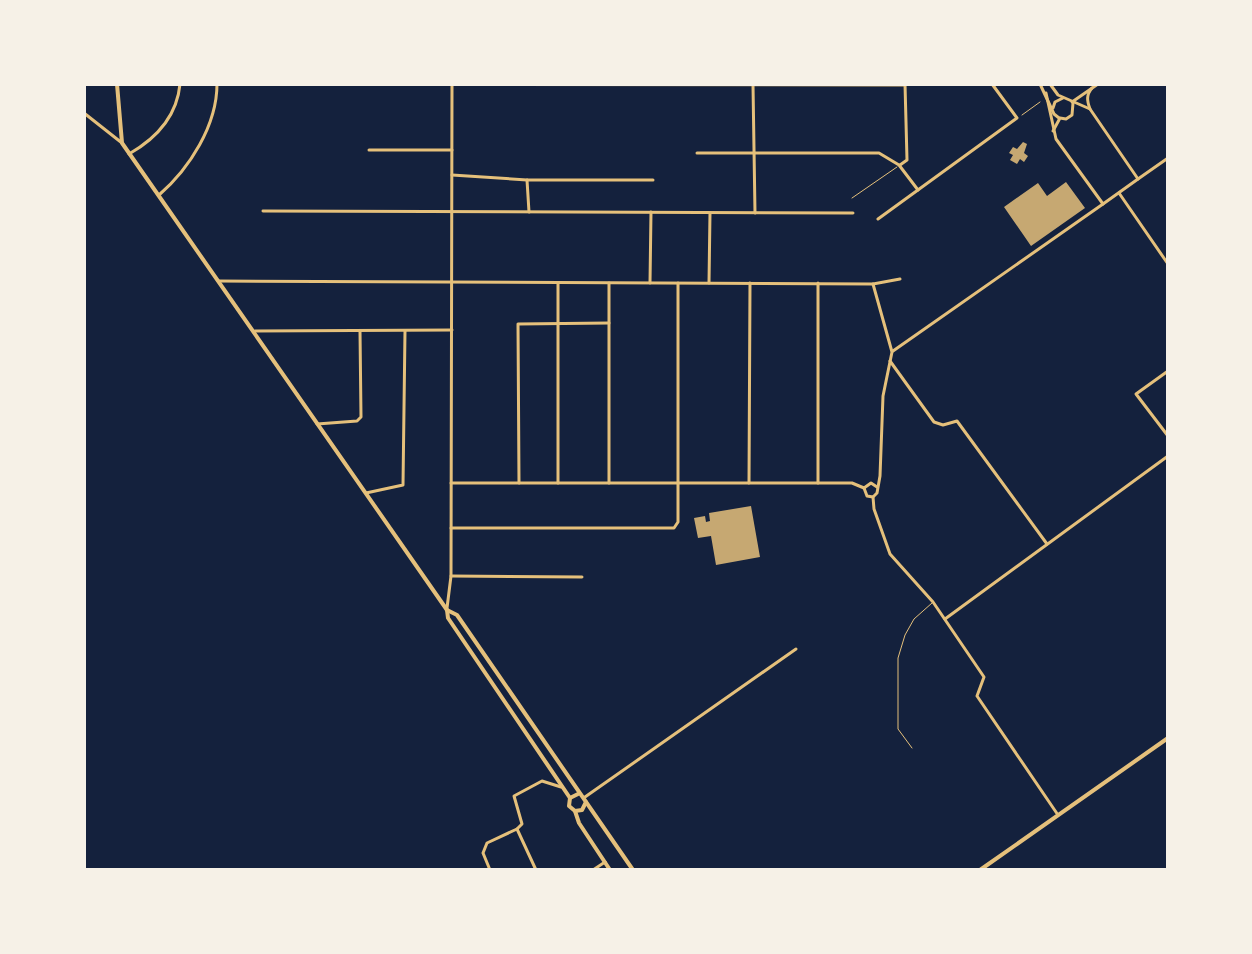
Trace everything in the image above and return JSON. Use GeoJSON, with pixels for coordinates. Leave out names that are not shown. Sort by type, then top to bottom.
{"type":"FeatureCollection","features":[{"type":"Feature","properties":{"kind":"main road"},"geometry":{"type":"LineString","coordinates":[[117,84],[122,143],[447,610],[448,618],[570,798],[569,806],[610,870]]}},
{"type":"Feature","properties":{"kind":"main road"},"geometry":{"type":"LineString","coordinates":[[447,610],[457,615],[633,870]]}},
{"type":"Feature","properties":{"kind":"main road"},"geometry":{"type":"LineString","coordinates":[[980,870],[1168,738]]}},
{"type":"Feature","properties":{"kind":"main road"},"geometry":{"type":"LineString","coordinates":[[570,798],[578,794]]}},
{"type":"Feature","properties":{"kind":"main road"},"geometry":{"type":"LineString","coordinates":[[575,811],[582,810],[586,800]]}},
{"type":"Feature","properties":{"kind":"street"},"geometry":{"type":"LineString","coordinates":[[166,84],[905,85],[907,160],[899,165]]}},
{"type":"Feature","properties":{"kind":"street"},"geometry":{"type":"LineString","coordinates":[[129,154],[143,146],[163,127],[175,106],[180,84]]}},
{"type":"Feature","properties":{"kind":"street"},"geometry":{"type":"LineString","coordinates":[[158,196],[174,180],[201,140],[215,108],[217,84]]}},
{"type":"Feature","properties":{"kind":"street"},"geometry":{"type":"LineString","coordinates":[[447,610],[451,576],[452,84]]}},
{"type":"Feature","properties":{"kind":"street"},"geometry":{"type":"LineString","coordinates":[[878,219],[1017,118],[992,84]]}},
{"type":"Feature","properties":{"kind":"street"},"geometry":{"type":"LineString","coordinates":[[1040,84],[1054,114],[1060,118],[1066,119],[1072,115],[1072,102]]}},
{"type":"Feature","properties":{"kind":"street"},"geometry":{"type":"LineString","coordinates":[[1050,84],[1058,95],[1090,109]]}},
{"type":"Feature","properties":{"kind":"street"},"geometry":{"type":"LineString","coordinates":[[1072,102],[1098,84]]}},
{"type":"Feature","properties":{"kind":"street"},"geometry":{"type":"LineString","coordinates":[[753,85],[755,213]]}},
{"type":"Feature","properties":{"kind":"street"},"geometry":{"type":"LineString","coordinates":[[1092,88],[1087,101],[1090,109],[1138,179]]}},
{"type":"Feature","properties":{"kind":"street"},"geometry":{"type":"LineString","coordinates":[[1046,93],[1053,131],[1103,204]]}},
{"type":"Feature","properties":{"kind":"street"},"geometry":{"type":"LineString","coordinates":[[1053,108],[1055,102],[1067,98]]}},
{"type":"Feature","properties":{"kind":"street"},"geometry":{"type":"LineString","coordinates":[[84,113],[122,143]]}},
{"type":"Feature","properties":{"kind":"street"},"geometry":{"type":"LineString","coordinates":[[1053,131],[1060,118]]}},
{"type":"Feature","properties":{"kind":"street"},"geometry":{"type":"LineString","coordinates":[[369,150],[452,150]]}},
{"type":"Feature","properties":{"kind":"street"},"geometry":{"type":"LineString","coordinates":[[697,153],[879,153],[899,165],[918,190]]}},
{"type":"Feature","properties":{"kind":"street"},"geometry":{"type":"LineString","coordinates":[[1058,815],[977,696],[984,677],[933,602],[890,554],[874,509],[873,497],[877,493],[880,476],[883,396],[889,360],[892,352],[1168,158]]}},
{"type":"Feature","properties":{"kind":"street"},"geometry":{"type":"LineString","coordinates":[[452,175],[527,180],[653,180]]}},
{"type":"Feature","properties":{"kind":"street"},"geometry":{"type":"LineString","coordinates":[[527,180],[529,212]]}},
{"type":"Feature","properties":{"kind":"street"},"geometry":{"type":"LineString","coordinates":[[1119,193],[1168,264]]}},
{"type":"Feature","properties":{"kind":"street"},"geometry":{"type":"LineString","coordinates":[[263,211],[853,213]]}},
{"type":"Feature","properties":{"kind":"street"},"geometry":{"type":"LineString","coordinates":[[650,283],[651,212]]}},
{"type":"Feature","properties":{"kind":"street"},"geometry":{"type":"LineString","coordinates":[[709,283],[710,213]]}},
{"type":"Feature","properties":{"kind":"street"},"geometry":{"type":"LineString","coordinates":[[218,281],[873,284],[900,279]]}},
{"type":"Feature","properties":{"kind":"street"},"geometry":{"type":"LineString","coordinates":[[558,282],[558,483]]}},
{"type":"Feature","properties":{"kind":"street"},"geometry":{"type":"LineString","coordinates":[[609,283],[609,483]]}},
{"type":"Feature","properties":{"kind":"street"},"geometry":{"type":"LineString","coordinates":[[451,528],[674,528],[678,522],[678,283]]}},
{"type":"Feature","properties":{"kind":"street"},"geometry":{"type":"LineString","coordinates":[[749,483],[750,283]]}},
{"type":"Feature","properties":{"kind":"street"},"geometry":{"type":"LineString","coordinates":[[818,283],[818,483]]}},
{"type":"Feature","properties":{"kind":"street"},"geometry":{"type":"LineString","coordinates":[[873,284],[892,352]]}},
{"type":"Feature","properties":{"kind":"street"},"geometry":{"type":"LineString","coordinates":[[519,483],[518,324],[609,323]]}},
{"type":"Feature","properties":{"kind":"street"},"geometry":{"type":"LineString","coordinates":[[253,331],[452,330]]}},
{"type":"Feature","properties":{"kind":"street"},"geometry":{"type":"LineString","coordinates":[[317,424],[357,421],[361,417],[360,331]]}},
{"type":"Feature","properties":{"kind":"street"},"geometry":{"type":"LineString","coordinates":[[366,493],[403,485],[405,331]]}},
{"type":"Feature","properties":{"kind":"street"},"geometry":{"type":"LineString","coordinates":[[889,360],[934,422],[943,425],[957,421],[1047,544]]}},
{"type":"Feature","properties":{"kind":"street"},"geometry":{"type":"LineString","coordinates":[[1168,371],[1136,394],[1168,436]]}},
{"type":"Feature","properties":{"kind":"street"},"geometry":{"type":"LineString","coordinates":[[945,619],[1168,456]]}},
{"type":"Feature","properties":{"kind":"street"},"geometry":{"type":"LineString","coordinates":[[451,483],[852,483],[864,488]]}},
{"type":"Feature","properties":{"kind":"street"},"geometry":{"type":"LineString","coordinates":[[864,488],[869,484],[877,487]]}},
{"type":"Feature","properties":{"kind":"street"},"geometry":{"type":"LineString","coordinates":[[864,488],[865,494],[873,497]]}},
{"type":"Feature","properties":{"kind":"street"},"geometry":{"type":"LineString","coordinates":[[451,576],[582,577]]}},
{"type":"Feature","properties":{"kind":"street"},"geometry":{"type":"LineString","coordinates":[[586,800],[796,649]]}},
{"type":"Feature","properties":{"kind":"street"},"geometry":{"type":"LineString","coordinates":[[490,870],[483,853],[487,843],[522,824],[514,796],[542,781],[562,787]]}},
{"type":"Feature","properties":{"kind":"street"},"geometry":{"type":"LineString","coordinates":[[517,829],[536,870]]}},
{"type":"Feature","properties":{"kind":"street"},"geometry":{"type":"LineString","coordinates":[[593,870],[605,862]]}},
{"type":"Feature","properties":{"kind":"lane"},"geometry":{"type":"LineString","coordinates":[[852,198],[899,165]]}},
{"type":"Feature","properties":{"kind":"lane"},"geometry":{"type":"LineString","coordinates":[[912,748],[898,729],[898,658],[914,619],[933,602]]}},
{"type":"Feature","properties":{"kind":"path"},"geometry":{"type":"LineString","coordinates":[[1017,118],[1041,102],[1046,93]]}},
{"type":"Feature","properties":{"kind":"building"},"geometry":{"type":"Polygon","coordinates":[[[1023,142],[1027,144],[1024,153],[1028,156],[1024,162],[1020,159],[1017,164],[1010,160],[1013,155],[1009,153],[1023,142]]]}},
{"type":"Feature","properties":{"kind":"building"},"geometry":{"type":"Polygon","coordinates":[[[1066,182],[1085,208],[1031,246],[1004,207],[1038,183],[1047,196],[1066,182]]]}},
{"type":"Feature","properties":{"kind":"building"},"geometry":{"type":"Polygon","coordinates":[[[751,506],[760,557],[716,565],[711,536],[698,538],[694,518],[705,516],[706,522],[710,521],[709,513],[751,506]]]}}]}
